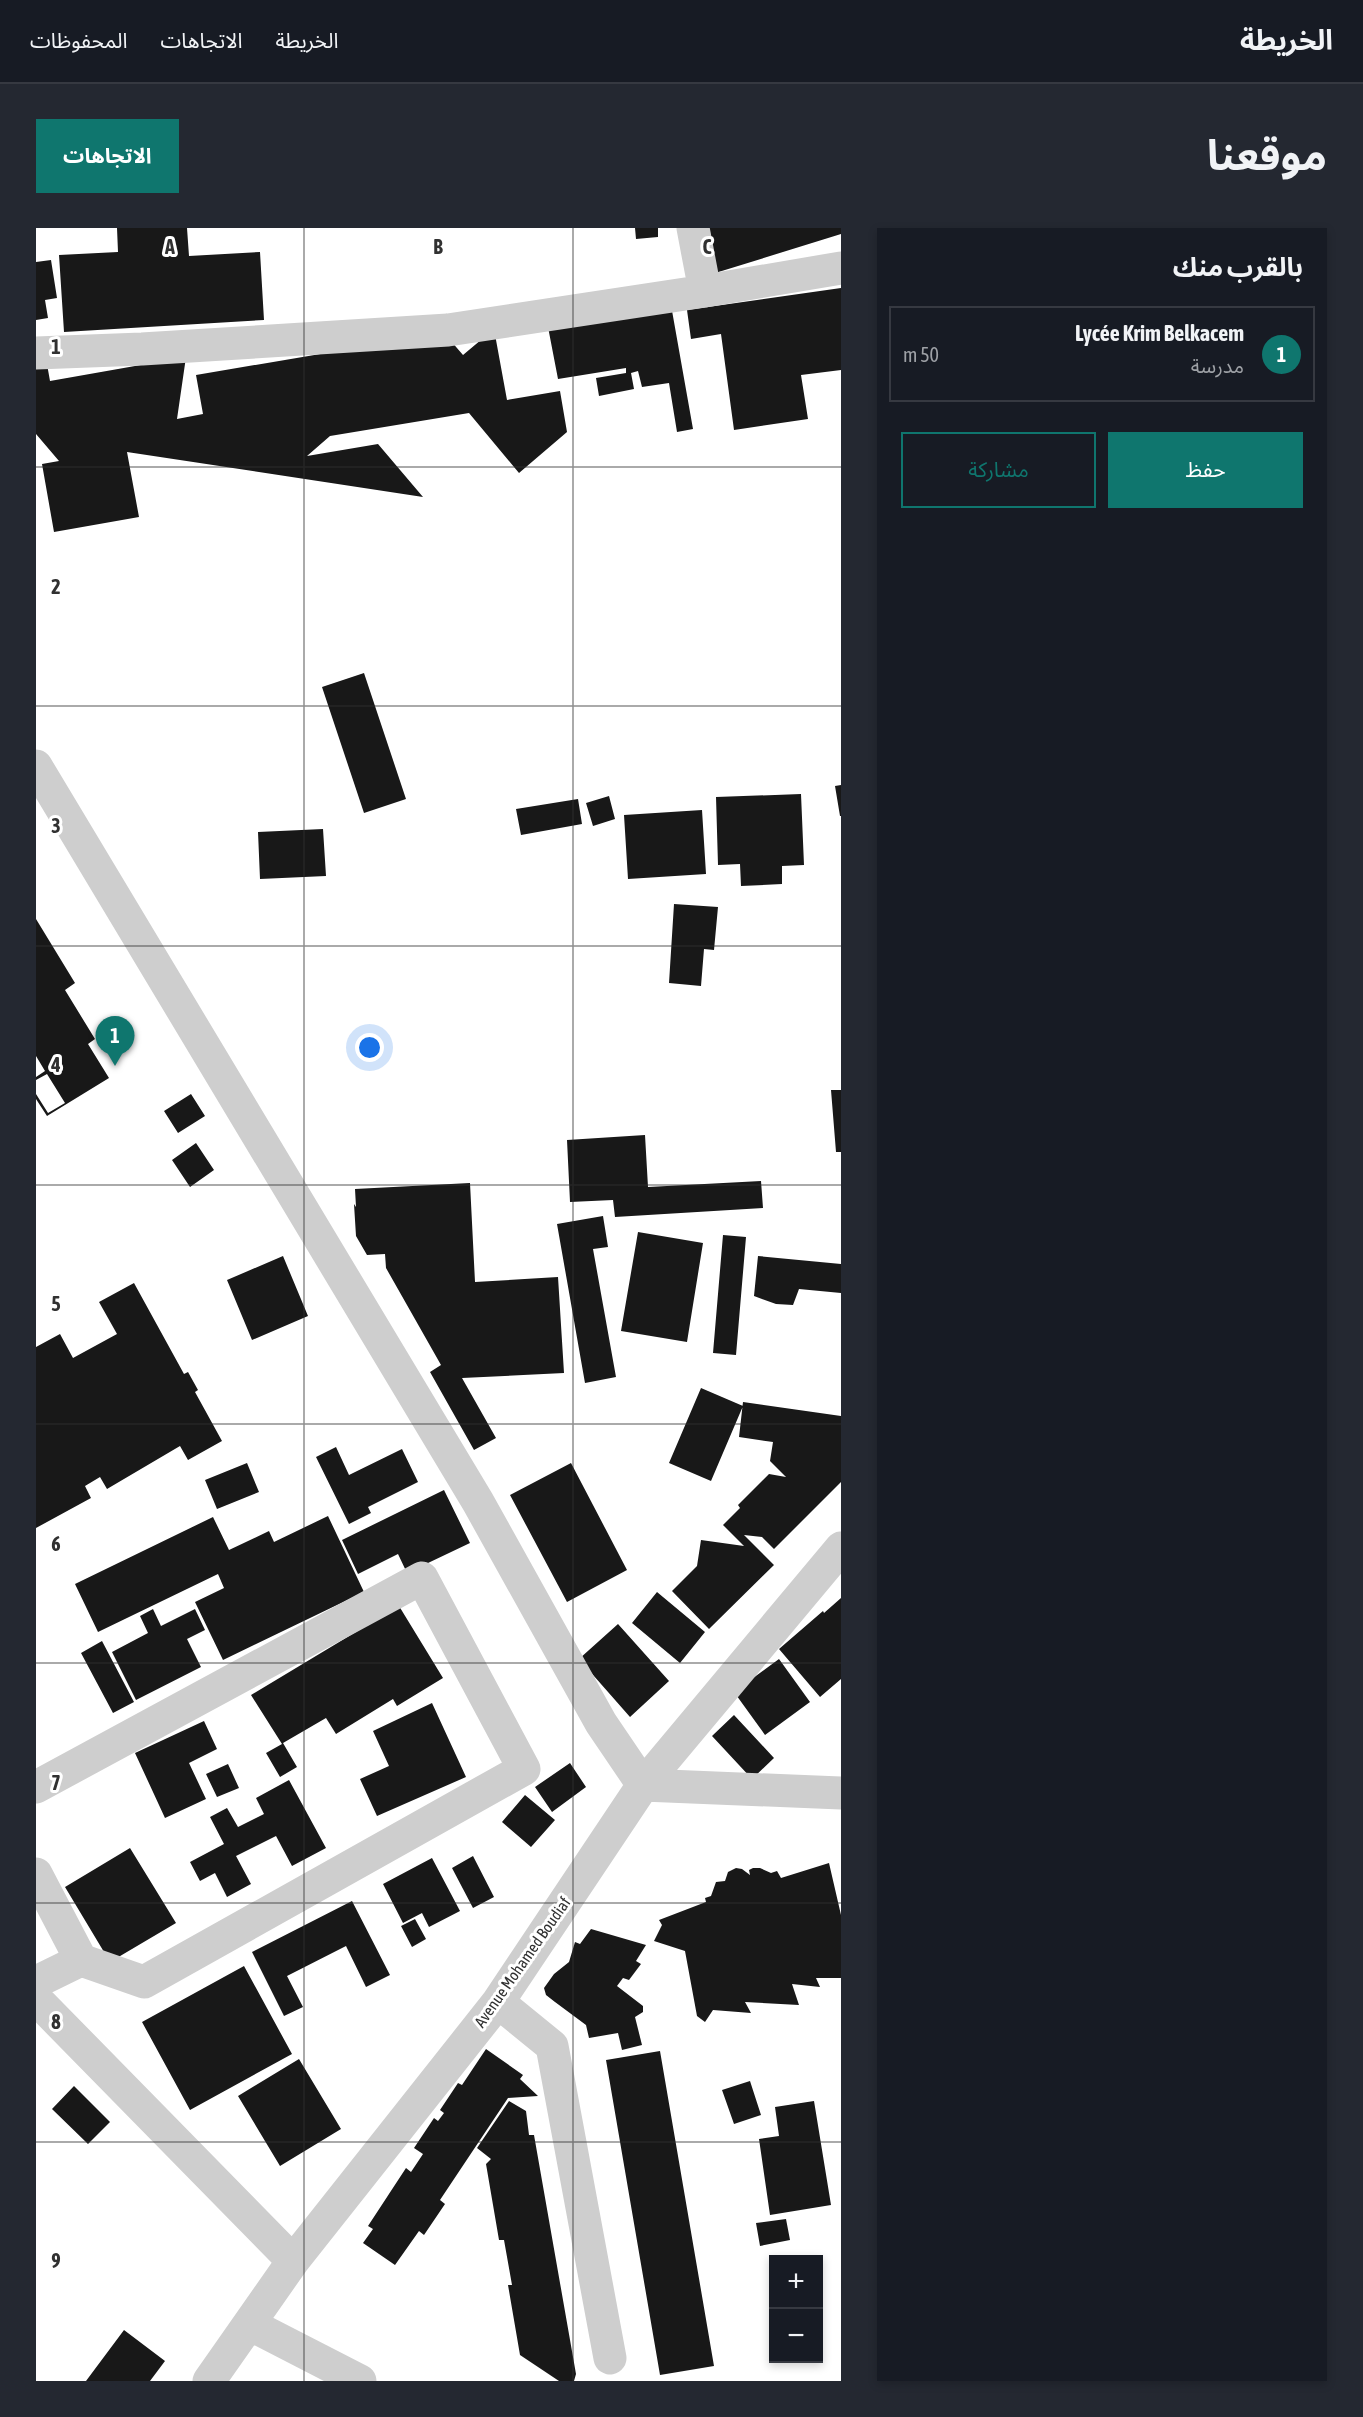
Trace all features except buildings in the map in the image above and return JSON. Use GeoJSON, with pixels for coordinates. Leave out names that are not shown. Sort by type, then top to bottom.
{"type":"FeatureCollection","features":[{"type":"Feature","properties":{"kind":"street"},"geometry":{"type":"LineString","coordinates":[[693,228],[705,291]]}},
{"type":"Feature","properties":{"kind":"street"},"geometry":{"type":"LineString","coordinates":[[36,353],[142,349],[448,330],[841,268]]}},
{"type":"Feature","properties":{"kind":"street"},"geometry":{"type":"LineString","coordinates":[[36,766],[478,1502],[601,1723],[643,1785],[841,1793]]}},
{"type":"Feature","properties":{"kind":"street","name":"Avenue Mohamed Boudiaf"},"geometry":{"type":"LineString","coordinates":[[209,2381],[293,2260],[498,2002],[643,1785],[841,1548]]}},
{"type":"Feature","properties":{"kind":"street"},"geometry":{"type":"LineString","coordinates":[[36,1787],[422,1578],[524,1769],[144,1982],[81,1960],[36,1874]]}},
{"type":"Feature","properties":{"kind":"street"},"geometry":{"type":"LineString","coordinates":[[36,1982],[81,1960]]}},
{"type":"Feature","properties":{"kind":"street"},"geometry":{"type":"LineString","coordinates":[[36,1999],[293,2260]]}},
{"type":"Feature","properties":{"kind":"street"},"geometry":{"type":"LineString","coordinates":[[498,2002],[552,2046],[610,2358]]}},
{"type":"Feature","properties":{"kind":"street"},"geometry":{"type":"LineString","coordinates":[[249,2324],[360,2381]]}},
{"type":"Feature","properties":{"kind":"place","name":"Lycée Krim Belkacem"},"geometry":{"type":"Point","coordinates":[115,1066]}}]}
